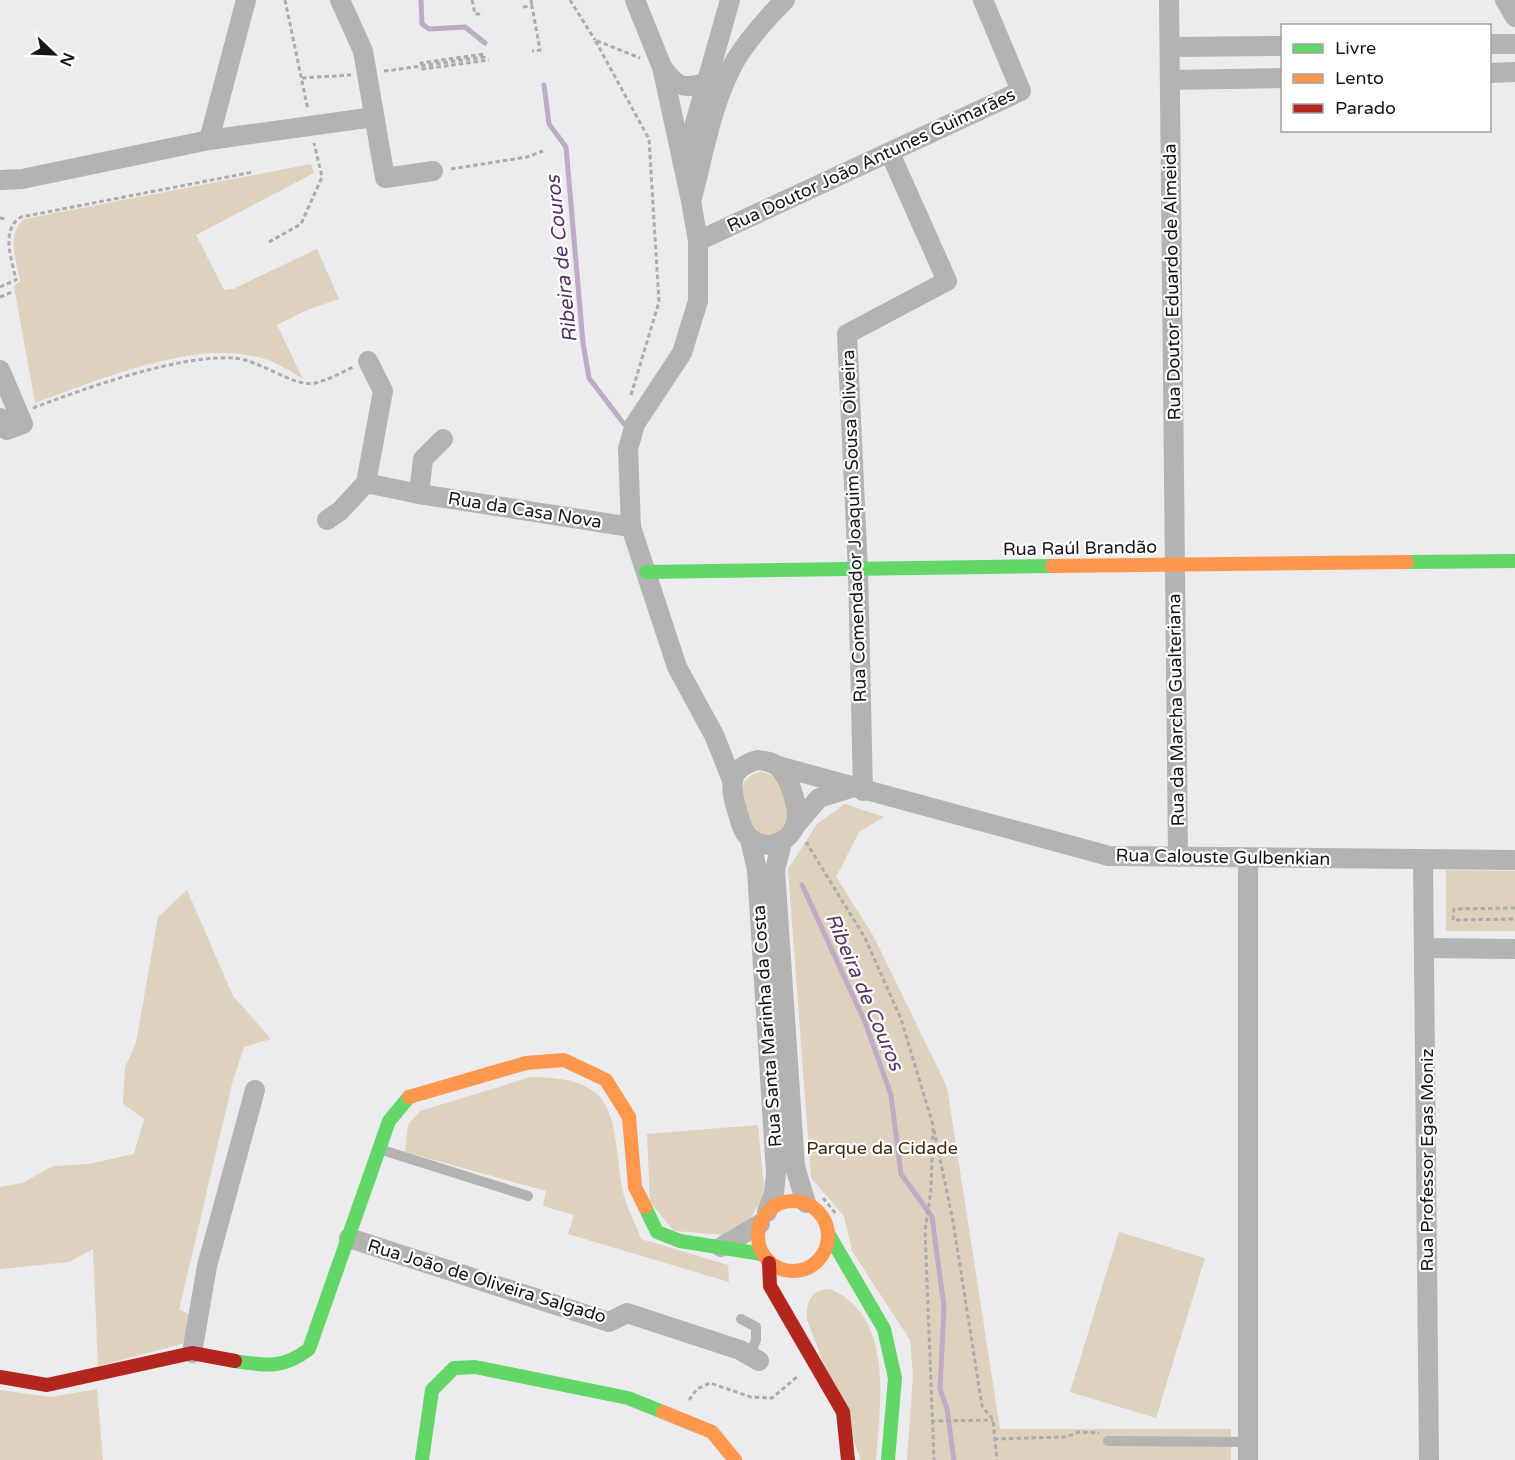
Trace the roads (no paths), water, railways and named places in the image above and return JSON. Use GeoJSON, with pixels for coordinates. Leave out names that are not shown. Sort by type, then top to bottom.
{"type":"FeatureCollection","features":[{"type":"Feature","properties":{"kind":"street"},"geometry":{"type":"LineString","coordinates":[[209,141],[246,0]]}},
{"type":"Feature","properties":{"kind":"street"},"geometry":{"type":"LineString","coordinates":[[340,0],[363,51],[385,178],[433,171]]}},
{"type":"Feature","properties":{"kind":"street"},"geometry":{"type":"LineString","coordinates":[[635,0],[662,67],[691,201],[698,241],[698,300],[682,352],[635,424],[628,449],[631,527],[677,667],[714,735],[732,780]]}},
{"type":"Feature","properties":{"kind":"street"},"geometry":{"type":"LineString","coordinates":[[691,201],[690,141],[730,0]]}},
{"type":"Feature","properties":{"kind":"street"},"geometry":{"type":"LineString","coordinates":[[691,201],[718,103],[735,61],[763,22],[786,0]]}},
{"type":"Feature","properties":{"kind":"street","name":"Rua Doutor João Antunes Guimarães"},"geometry":{"type":"LineString","coordinates":[[698,241],[1021,91],[982,0]]}},
{"type":"Feature","properties":{"kind":"street","name":"Rua Doutor Eduardo de Almeida"},"geometry":{"type":"LineString","coordinates":[[1169,0],[1174,564]]}},
{"type":"Feature","properties":{"kind":"street"},"geometry":{"type":"LineString","coordinates":[[1505,0],[1515,17]]}},
{"type":"Feature","properties":{"kind":"street"},"geometry":{"type":"LineString","coordinates":[[1491,44],[1515,44]]}},
{"type":"Feature","properties":{"kind":"street"},"geometry":{"type":"LineString","coordinates":[[1170,47],[1281,46]]}},
{"type":"Feature","properties":{"kind":"street"},"geometry":{"type":"LineString","coordinates":[[662,67],[674,83],[689,88],[706,83]]}},
{"type":"Feature","properties":{"kind":"street"},"geometry":{"type":"LineString","coordinates":[[1491,73],[1515,72]]}},
{"type":"Feature","properties":{"kind":"street"},"geometry":{"type":"LineString","coordinates":[[1170,80],[1281,78]]}},
{"type":"Feature","properties":{"kind":"street"},"geometry":{"type":"LineString","coordinates":[[0,180],[22,179],[209,141],[374,117]]}},
{"type":"Feature","properties":{"kind":"street","name":"Rua Comendador Joaquim Sousa Oliveira"},"geometry":{"type":"LineString","coordinates":[[857,789],[858,571],[847,334],[947,280],[890,153]]}},
{"type":"Feature","properties":{"kind":"street"},"geometry":{"type":"LineString","coordinates":[[0,193],[22,179]]}},
{"type":"Feature","properties":{"kind":"street"},"geometry":{"type":"LineString","coordinates":[[327,520],[340,511],[366,483],[383,391],[368,361]]}},
{"type":"Feature","properties":{"kind":"street"},"geometry":{"type":"LineString","coordinates":[[0,370],[9,416]]}},
{"type":"Feature","properties":{"kind":"street"},"geometry":{"type":"LineString","coordinates":[[419,494],[423,459],[443,439]]}},
{"type":"Feature","properties":{"kind":"street","name":"Rua da Casa Nova"},"geometry":{"type":"LineString","coordinates":[[366,483],[419,494],[631,527]]}},
{"type":"Feature","properties":{"kind":"street","name":"Rua Raúl Brandão"},"geometry":{"type":"LineString","coordinates":[[646,573],[1515,561]]}},
{"type":"Feature","properties":{"kind":"street","name":"Rua da Marcha Gualteriana"},"geometry":{"type":"LineString","coordinates":[[1174,564],[1178,857]]}},
{"type":"Feature","properties":{"kind":"street"},"geometry":{"type":"LineString","coordinates":[[714,735],[757,760]]}},
{"type":"Feature","properties":{"kind":"street"},"geometry":{"type":"LineString","coordinates":[[757,760],[768,761],[778,766],[785,775],[797,814],[789,834],[771,845],[760,844],[750,839],[743,830],[731,791],[732,780],[746,763],[757,760]]}},
{"type":"Feature","properties":{"kind":"street","name":"Rua Calouste Gulbenkian"},"geometry":{"type":"LineString","coordinates":[[778,766],[1109,856],[1515,860]]}},
{"type":"Feature","properties":{"kind":"street","name":"Rua Calouste Gulbenkian"},"geometry":{"type":"LineString","coordinates":[[789,834],[819,798],[857,789]]}},
{"type":"Feature","properties":{"kind":"street","name":"Rua Santa Marinha da Costa"},"geometry":{"type":"LineString","coordinates":[[789,834],[775,870],[795,1167],[806,1203]]}},
{"type":"Feature","properties":{"kind":"street","name":"Rua Santa Marinha da Costa"},"geometry":{"type":"LineString","coordinates":[[750,839],[757,870],[776,1173],[774,1193],[763,1218]]}},
{"type":"Feature","properties":{"kind":"street"},"geometry":{"type":"LineString","coordinates":[[1248,858],[1248,1451]]}},
{"type":"Feature","properties":{"kind":"street","name":"Rua Professor Egas Moniz"},"geometry":{"type":"LineString","coordinates":[[1423,860],[1426,948],[1429,1460]]}},
{"type":"Feature","properties":{"kind":"street"},"geometry":{"type":"LineString","coordinates":[[1426,948],[1515,949]]}},
{"type":"Feature","properties":{"kind":"street","name":"Rua João de Oliveira Salgado"},"geometry":{"type":"LineString","coordinates":[[0,1377],[47,1385],[192,1353],[266,1366],[292,1362],[309,1349],[389,1121],[409,1097],[526,1063],[564,1060],[606,1080],[629,1117],[635,1186],[657,1232],[680,1241],[721,1247],[766,1258]]}},
{"type":"Feature","properties":{"kind":"street"},"geometry":{"type":"LineString","coordinates":[[192,1353],[197,1312],[222,1203],[255,1090]]}},
{"type":"Feature","properties":{"kind":"street"},"geometry":{"type":"LineString","coordinates":[[721,1247],[785,1202],[806,1203],[822,1215],[829,1235],[884,1329],[895,1378],[888,1460]]}},
{"type":"Feature","properties":{"kind":"street"},"geometry":{"type":"LineString","coordinates":[[763,1218],[758,1234],[766,1258],[770,1286],[790,1300],[843,1412],[848,1460]]}},
{"type":"Feature","properties":{"kind":"street"},"geometry":{"type":"LineString","coordinates":[[790,1300],[807,1269],[824,1254],[829,1235]]}},
{"type":"Feature","properties":{"kind":"street","name":"Rua João de Oliveira Salgado"},"geometry":{"type":"LineString","coordinates":[[349,1238],[609,1322],[627,1313],[754,1358]]}},
{"type":"Feature","properties":{"kind":"street"},"geometry":{"type":"LineString","coordinates":[[766,1258],[785,1271],[807,1269],[834,1276],[858,1286]]}},
{"type":"Feature","properties":{"kind":"street"},"geometry":{"type":"LineString","coordinates":[[422,1460],[432,1390],[454,1368],[475,1367],[628,1398],[712,1432],[735,1460]]}},
{"type":"Feature","properties":{"kind":"lane"},"geometry":{"type":"LineString","coordinates":[[379,1149],[528,1197]]}},
{"type":"Feature","properties":{"kind":"lane"},"geometry":{"type":"LineString","coordinates":[[741,1319],[756,1328],[754,1358]]}},
{"type":"Feature","properties":{"kind":"lane"},"geometry":{"type":"LineString","coordinates":[[1107,1437],[1248,1451]]}},
{"type":"Feature","properties":{"kind":"waterway","name":"Ribeira de Couros"},"geometry":{"type":"LineString","coordinates":[[421,0],[422,24],[429,29],[465,27],[485,43]]}},
{"type":"Feature","properties":{"kind":"waterway","name":"Ribeira de Couros"},"geometry":{"type":"LineString","coordinates":[[544,85],[549,124],[566,147],[583,343],[589,378],[624,424]]}},
{"type":"Feature","properties":{"kind":"waterway","name":"Ribeira de Couros"},"geometry":{"type":"LineString","coordinates":[[802,885],[865,1022],[891,1095],[901,1174],[932,1217],[944,1307],[940,1389],[947,1409],[954,1460]]}},
{"type":"Feature","properties":{"kind":"park label","name":"Parque da Cidade"},"geometry":{"type":"Point","coordinates":[882,1148]}}]}
